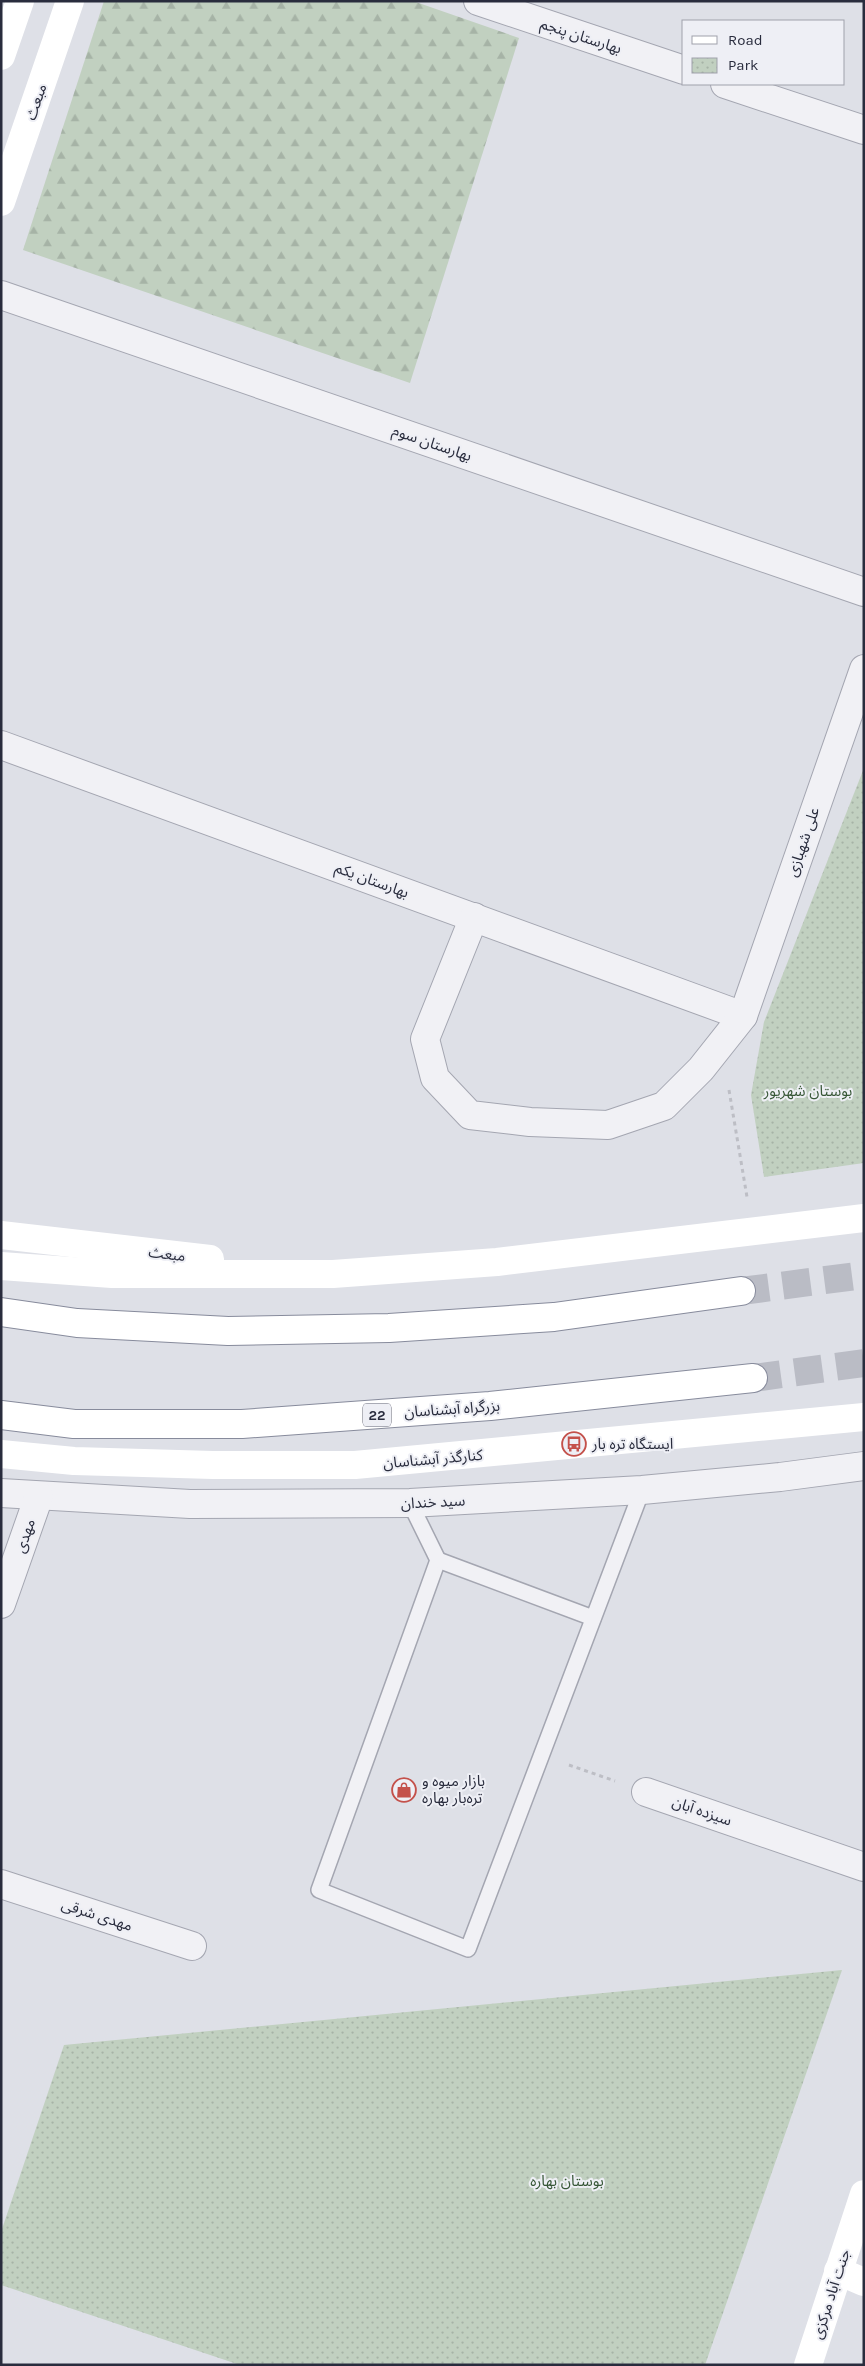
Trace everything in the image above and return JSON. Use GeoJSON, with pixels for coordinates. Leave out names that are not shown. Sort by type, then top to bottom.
{"type":"FeatureCollection","features":[{"type":"Feature","properties":{"kind":"main road"},"geometry":{"type":"LineString","coordinates":[[1,56],[20,1]]}},
{"type":"Feature","properties":{"kind":"main road","name":"مبعث"},"geometry":{"type":"LineString","coordinates":[[1,202],[70,1]]}},
{"type":"Feature","properties":{"kind":"main road"},"geometry":{"type":"LineString","coordinates":[[1,1266],[112,1274],[333,1274],[497,1262],[855,1218]]}},
{"type":"Feature","properties":{"kind":"main road","name":"مبعث"},"geometry":{"type":"LineString","coordinates":[[1,1235],[333,1274]]}},
{"type":"Feature","properties":{"kind":"main road"},"geometry":{"type":"LineString","coordinates":[[1,1312],[77,1323],[228,1331],[389,1328],[554,1317],[741,1291]]}},
{"type":"Feature","properties":{"kind":"main road","name":"بزرگراه آبشناسان"},"geometry":{"type":"LineString","coordinates":[[1,1415],[74,1424],[242,1424],[490,1406],[753,1378]]}},
{"type":"Feature","properties":{"kind":"main road","name":"کنارگذر آبشناسان"},"geometry":{"type":"LineString","coordinates":[[1,1454],[74,1460],[203,1465],[355,1465],[864,1417]]}},
{"type":"Feature","properties":{"kind":"main road","name":"جنت آباد مرکزی"},"geometry":{"type":"LineString","coordinates":[[808,2365],[864,2194]]}},
{"type":"Feature","properties":{"kind":"main road"},"geometry":{"type":"LineString","coordinates":[[838,2271],[864,2282]]}},
{"type":"Feature","properties":{"kind":"street","name":"بهارستان پنجم"},"geometry":{"type":"LineString","coordinates":[[478,1],[682,69]]}},
{"type":"Feature","properties":{"kind":"street"},"geometry":{"type":"LineString","coordinates":[[728,85],[864,130]]}},
{"type":"Feature","properties":{"kind":"street","name":"بهارستان سوم"},"geometry":{"type":"LineString","coordinates":[[1,295],[864,592]]}},
{"type":"Feature","properties":{"kind":"street","name":"علی شهبازی"},"geometry":{"type":"LineString","coordinates":[[474,917],[425,1039],[435,1078],[470,1114],[530,1122],[608,1125],[664,1106],[701,1069],[743,1016],[864,669]]}},
{"type":"Feature","properties":{"kind":"street","name":"بهارستان یکم"},"geometry":{"type":"LineString","coordinates":[[1,745],[743,1016]]}},
{"type":"Feature","properties":{"kind":"street","name":"سید خندان"},"geometry":{"type":"LineString","coordinates":[[1,1493],[190,1504],[410,1503],[642,1490],[780,1477],[864,1466]]}},
{"type":"Feature","properties":{"kind":"street","name":"مهدی"},"geometry":{"type":"LineString","coordinates":[[1,1604],[39,1496]]}},
{"type":"Feature","properties":{"kind":"street","name":"سیزده آبان"},"geometry":{"type":"LineString","coordinates":[[646,1792],[864,1866]]}},
{"type":"Feature","properties":{"kind":"street","name":"مهدی شرقی"},"geometry":{"type":"LineString","coordinates":[[1,1884],[192,1946]]}},
{"type":"Feature","properties":{"kind":"lane"},"geometry":{"type":"LineString","coordinates":[[438,1560],[319,1890],[468,1949],[642,1490]]}},
{"type":"Feature","properties":{"kind":"lane"},"geometry":{"type":"LineString","coordinates":[[410,1503],[438,1560],[593,1618]]}},
{"type":"Feature","properties":{"kind":"path"},"geometry":{"type":"LineString","coordinates":[[729,1089],[748,1200]]}},
{"type":"Feature","properties":{"kind":"path"},"geometry":{"type":"LineString","coordinates":[[541,1755],[646,1792]]}},
{"type":"Feature","properties":{"kind":"green space"},"geometry":{"type":"Polygon","coordinates":[[[104,1],[413,1],[519,38],[410,383],[23,250],[104,1]]]}},
{"type":"Feature","properties":{"kind":"green space","name":"بوستان شهریور"},"geometry":{"type":"Polygon","coordinates":[[[864,768],[864,1163],[764,1177],[751,1095],[764,1022],[864,768]]]}},
{"type":"Feature","properties":{"kind":"green space","name":"بوستان بهاره"},"geometry":{"type":"Polygon","coordinates":[[[842,1970],[705,2365],[240,2365],[1,2285],[1,2232],[64,2045],[842,1970]]]}},
{"type":"Feature","properties":{"kind":"tunnel"},"geometry":{"type":"LineString","coordinates":[[741,1291],[864,1275]]}},
{"type":"Feature","properties":{"kind":"tunnel"},"geometry":{"type":"LineString","coordinates":[[753,1378],[864,1363]]}},
{"type":"Feature","properties":{"kind":"place","name":"ایستگاه تره بار"},"geometry":{"type":"Point","coordinates":[574,1444]}},
{"type":"Feature","properties":{"kind":"place","name":"بازار میوه و تره‌بار بهاره"},"geometry":{"type":"Point","coordinates":[404,1790]}}]}
